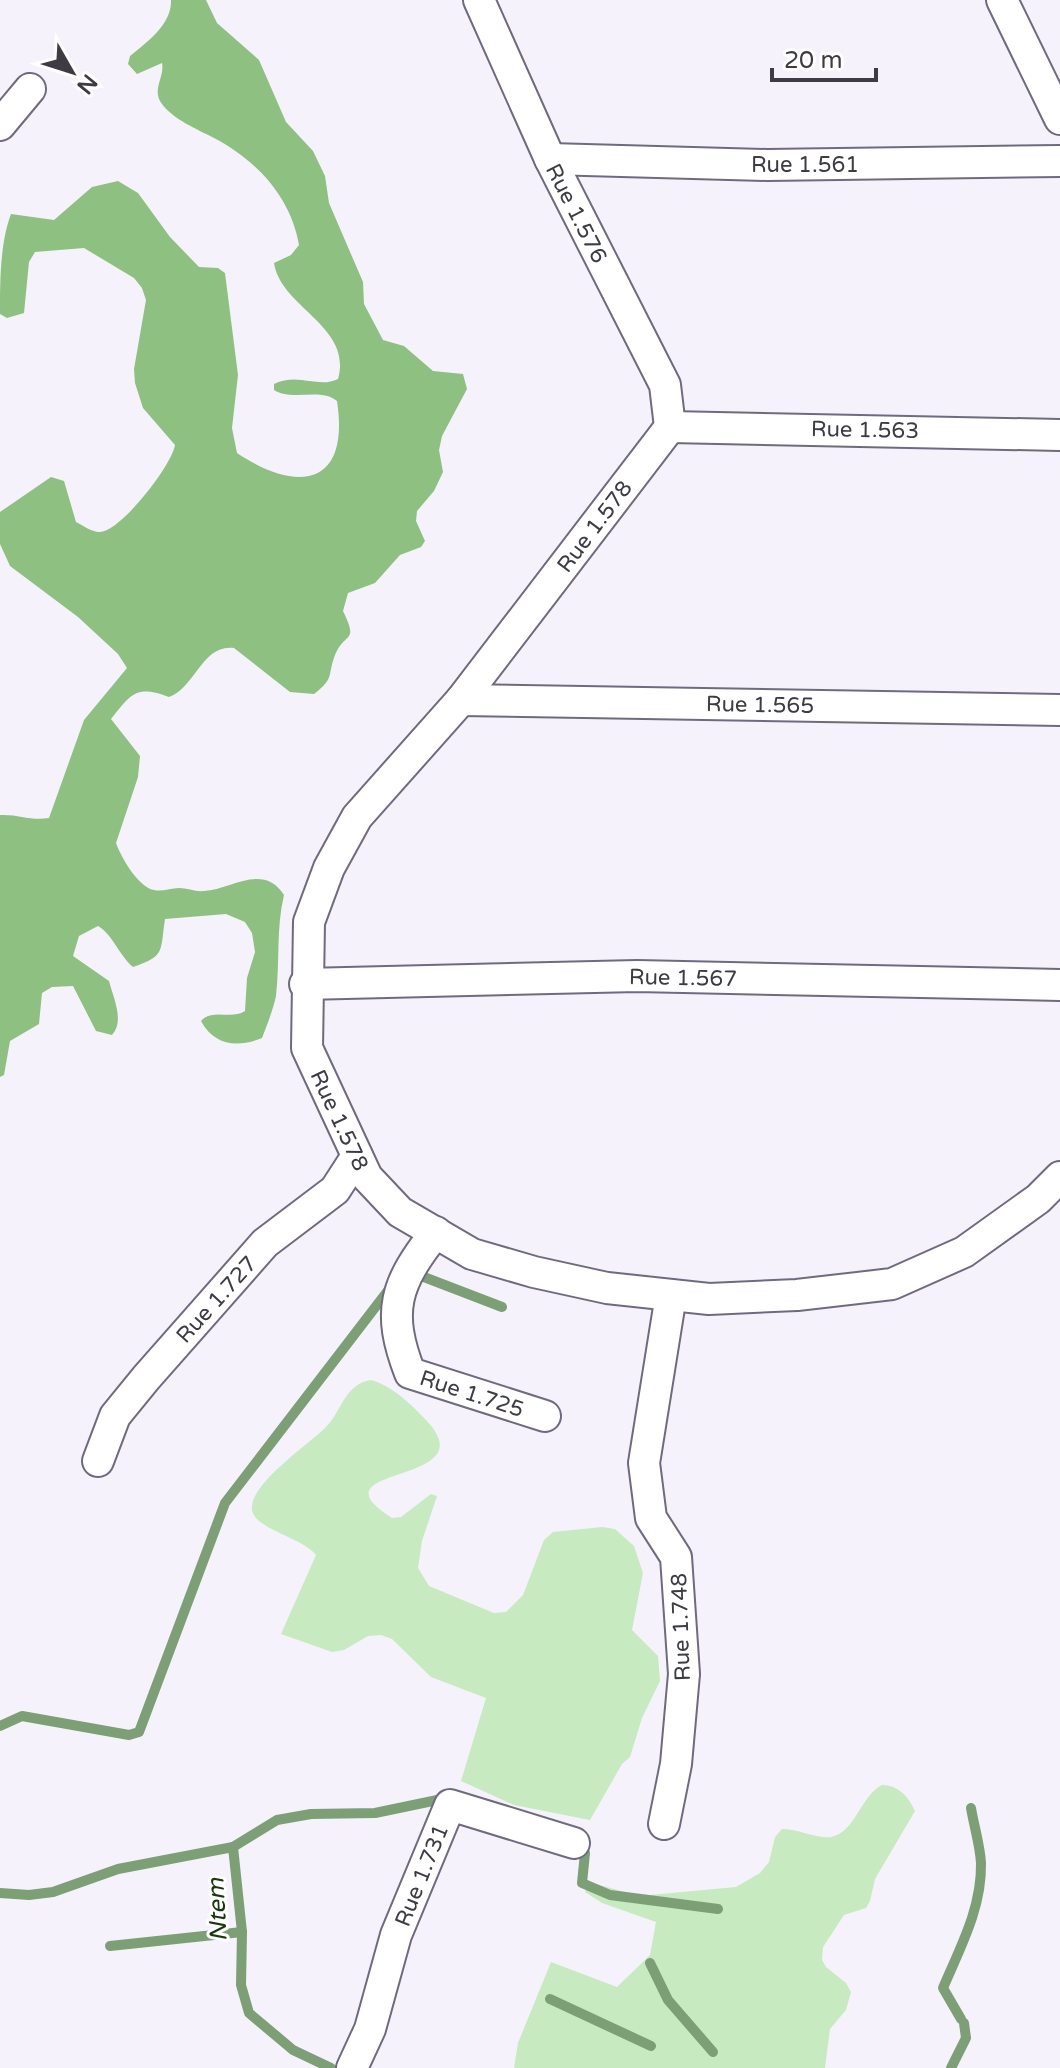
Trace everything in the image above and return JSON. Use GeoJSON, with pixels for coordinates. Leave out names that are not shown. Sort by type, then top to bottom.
{"type":"FeatureCollection","features":[{"type":"Feature","properties":{"kind":"street","name":"Rue 1.576"},"geometry":{"type":"LineString","coordinates":[[479,0],[550,159],[665,385],[670,427]]}},
{"type":"Feature","properties":{"kind":"street"},"geometry":{"type":"LineString","coordinates":[[1002,0],[1060,119]]}},
{"type":"Feature","properties":{"kind":"street"},"geometry":{"type":"LineString","coordinates":[[0,125],[30,89]]}},
{"type":"Feature","properties":{"kind":"street","name":"Rue 1.561"},"geometry":{"type":"LineString","coordinates":[[550,159],[767,165],[1060,161]]}},
{"type":"Feature","properties":{"kind":"street","name":"Rue 1.563"},"geometry":{"type":"LineString","coordinates":[[670,427],[1060,435]]}},
{"type":"Feature","properties":{"kind":"street","name":"Rue 1.578"},"geometry":{"type":"LineString","coordinates":[[670,427],[461,700],[357,817],[329,868],[309,922],[305,984],[307,1048],[367,1177],[400,1212],[472,1254],[607,1288],[709,1299],[782,1296],[892,1284],[964,1252],[1038,1199],[1060,1177]]}},
{"type":"Feature","properties":{"kind":"street","name":"Rue 1.565"},"geometry":{"type":"LineString","coordinates":[[461,700],[1060,710]]}},
{"type":"Feature","properties":{"kind":"street","name":"Rue 1.567"},"geometry":{"type":"LineString","coordinates":[[305,984],[637,976],[1060,985]]}},
{"type":"Feature","properties":{"kind":"street","name":"Rue 1.727"},"geometry":{"type":"LineString","coordinates":[[98,1461],[115,1416],[146,1378],[265,1243],[335,1190],[357,1156]]}},
{"type":"Feature","properties":{"kind":"street","name":"Rue 1.725"},"geometry":{"type":"LineString","coordinates":[[436,1232],[414,1260],[395,1308],[398,1343],[410,1373],[545,1416]]}},
{"type":"Feature","properties":{"kind":"street","name":"Rue 1.748"},"geometry":{"type":"LineString","coordinates":[[664,1824],[676,1764],[684,1674],[676,1557],[651,1518],[644,1463],[671,1295]]}},
{"type":"Feature","properties":{"kind":"street","name":"Rue 1.731"},"geometry":{"type":"LineString","coordinates":[[352,2068],[370,2029],[396,1935],[450,1805],[574,1843]]}},
{"type":"Feature","properties":{"kind":"green space"},"geometry":{"type":"Polygon","coordinates":[[[171,0],[206,0],[217,23],[259,60],[286,122],[313,151],[325,176],[329,203],[363,282],[364,304],[383,340],[404,346],[433,371],[463,374],[467,389],[442,436],[439,450],[443,472],[434,491],[417,511],[416,521],[425,541],[421,547],[400,555],[375,583],[348,593],[343,611],[350,633],[335,655],[328,680],[321,689],[314,694],[290,692],[234,648],[223,649],[206,659],[178,692],[169,697],[149,692],[136,694],[111,719],[140,756],[138,777],[116,843],[136,878],[148,888],[157,890],[179,888],[201,891],[246,880],[266,880],[276,885],[284,895],[276,996],[262,1038],[245,1043],[228,1043],[213,1036],[201,1021],[211,1015],[234,1015],[245,1011],[247,978],[255,952],[252,933],[245,922],[226,914],[165,919],[160,951],[133,967],[98,926],[79,936],[73,956],[109,981],[117,1009],[116,1029],[112,1035],[96,1031],[73,986],[52,987],[42,993],[39,1024],[10,1041],[4,1075],[0,1077],[0,815],[49,818],[84,720],[127,668],[118,654],[78,617],[10,566],[0,544],[0,512],[51,477],[64,481],[76,522],[96,532],[108,529],[144,496],[165,467],[175,445],[143,408],[135,383],[134,369],[146,300],[134,278],[84,248],[35,252],[29,262],[24,313],[7,318],[0,314],[3,250],[11,214],[54,220],[92,187],[118,181],[138,193],[170,237],[199,267],[218,268],[225,273],[238,375],[232,428],[237,453],[280,474],[299,477],[315,474],[327,466],[335,451],[339,429],[337,401],[323,395],[289,395],[274,390],[274,384],[283,381],[331,382],[338,379],[340,361],[326,331],[279,279],[274,263],[291,255],[299,245],[295,228],[280,196],[244,157],[167,110],[158,94],[162,63],[137,74],[128,64],[130,56],[163,25],[171,0]]]}},
{"type":"Feature","properties":{"kind":"green space"},"geometry":{"type":"Polygon","coordinates":[[[371,1380],[408,1402],[426,1420],[439,1441],[436,1456],[370,1489],[371,1501],[392,1518],[401,1517],[431,1494],[437,1496],[422,1541],[418,1568],[429,1586],[494,1613],[506,1612],[523,1595],[544,1540],[553,1532],[602,1527],[615,1529],[634,1546],[643,1573],[632,1630],[658,1656],[660,1681],[642,1718],[630,1757],[622,1764],[590,1820],[514,1805],[461,1781],[486,1698],[431,1677],[392,1639],[381,1635],[368,1636],[344,1650],[332,1652],[281,1634],[316,1555],[301,1543],[261,1523],[252,1510],[253,1500],[269,1477],[331,1422],[349,1393],[371,1380]]]}},
{"type":"Feature","properties":{"kind":"green space"},"geometry":{"type":"Polygon","coordinates":[[[882,1785],[902,1793],[915,1811],[875,1879],[866,1908],[844,1915],[823,1947],[822,1960],[826,1967],[846,1983],[851,1992],[846,2010],[830,2029],[825,2068],[514,2068],[518,2043],[551,1962],[617,1987],[650,1955],[656,1922],[602,1903],[585,1892],[587,1886],[596,1884],[639,1896],[736,1887],[760,1873],[769,1862],[775,1837],[782,1829],[826,1837],[839,1834],[882,1785]]]}},
{"type":"Feature","properties":{"kind":"waterway"},"geometry":{"type":"LineString","coordinates":[[411,1272],[502,1307]]}},
{"type":"Feature","properties":{"kind":"waterway"},"geometry":{"type":"LineString","coordinates":[[0,1726],[22,1716],[129,1735],[139,1732],[225,1503],[390,1288]]}},
{"type":"Feature","properties":{"kind":"waterway"},"geometry":{"type":"LineString","coordinates":[[233,1847],[277,1820],[311,1814],[375,1813],[447,1798]]}},
{"type":"Feature","properties":{"kind":"waterway"},"geometry":{"type":"LineString","coordinates":[[961,2019],[943,1988],[969,1927],[978,1896],[981,1863],[971,1808]]}},
{"type":"Feature","properties":{"kind":"waterway"},"geometry":{"type":"LineString","coordinates":[[580,1841],[585,1853],[582,1883],[610,1895],[718,1909]]}},
{"type":"Feature","properties":{"kind":"waterway","name":"Ntem"},"geometry":{"type":"LineString","coordinates":[[0,1893],[29,1895],[53,1892],[118,1869],[233,1847],[242,1932],[241,1985],[249,2013],[293,2050],[331,2068]]}},
{"type":"Feature","properties":{"kind":"waterway"},"geometry":{"type":"LineString","coordinates":[[110,1946],[242,1932]]}},
{"type":"Feature","properties":{"kind":"waterway"},"geometry":{"type":"LineString","coordinates":[[650,1963],[668,2000],[713,2052]]}},
{"type":"Feature","properties":{"kind":"waterway"},"geometry":{"type":"LineString","coordinates":[[550,1999],[651,2046]]}},
{"type":"Feature","properties":{"kind":"waterway"},"geometry":{"type":"LineString","coordinates":[[951,2068],[966,2038],[964,2023]]}}]}
